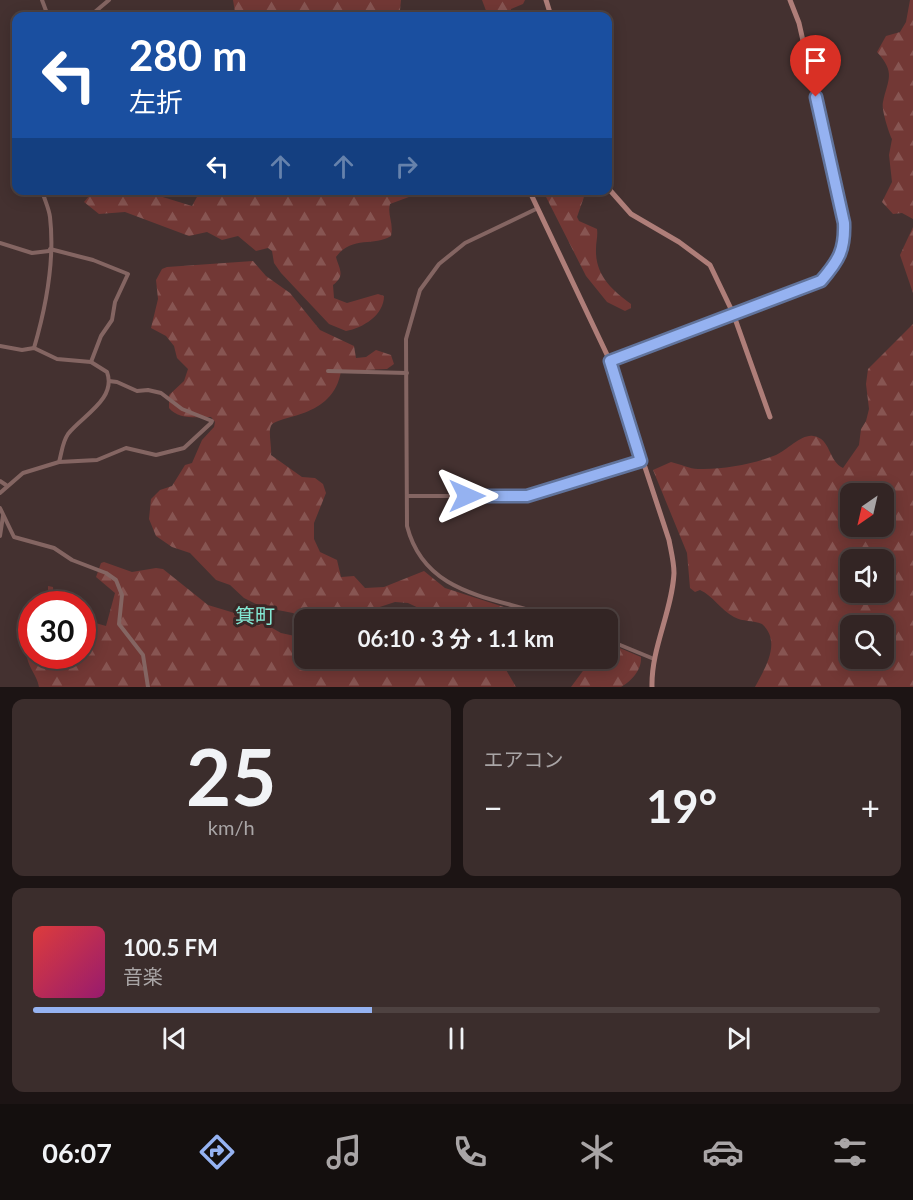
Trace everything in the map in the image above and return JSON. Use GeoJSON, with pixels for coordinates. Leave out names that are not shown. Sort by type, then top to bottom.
{"type":"FeatureCollection","features":[{"type":"Feature","properties":{"kind":"street"},"geometry":{"type":"LineString","coordinates":[[95,12],[109,0]]}},
{"type":"Feature","properties":{"kind":"street"},"geometry":{"type":"LineString","coordinates":[[610,361],[733,313],[806,289],[821,281],[836,264],[845,243],[844,223],[799,22],[790,0]]}},
{"type":"Feature","properties":{"kind":"street"},"geometry":{"type":"LineString","coordinates":[[612,193],[631,214],[704,258],[716,274],[733,313],[770,417]]}},
{"type":"Feature","properties":{"kind":"street"},"geometry":{"type":"LineString","coordinates":[[34,348],[45,308],[49,250],[50,215],[44,195]]}},
{"type":"Feature","properties":{"kind":"street"},"geometry":{"type":"LineString","coordinates":[[531,195],[610,361],[641,461],[669,540],[674,570],[654,659],[652,687]]}},
{"type":"Feature","properties":{"kind":"street"},"geometry":{"type":"LineString","coordinates":[[520,609],[489,600],[439,577],[412,547],[407,526],[406,496],[406,339],[411,314],[420,291],[439,264],[465,243],[536,209]]}},
{"type":"Feature","properties":{"kind":"street"},"geometry":{"type":"LineString","coordinates":[[0,243],[32,253],[49,250],[93,260],[128,274],[115,302],[112,320],[101,336],[91,362]]}},
{"type":"Feature","properties":{"kind":"street"},"geometry":{"type":"LineString","coordinates":[[0,346],[22,350],[34,348],[57,359],[91,362],[107,372],[109,381],[106,395],[69,432],[59,462]]}},
{"type":"Feature","properties":{"kind":"street"},"geometry":{"type":"LineString","coordinates":[[328,371],[406,373]]}},
{"type":"Feature","properties":{"kind":"street"},"geometry":{"type":"LineString","coordinates":[[0,493],[6,485],[36,467],[59,462],[97,460],[126,448],[156,455],[184,448],[197,439],[212,421],[182,409],[161,393],[148,390],[137,391],[109,381]]}},
{"type":"Feature","properties":{"kind":"street"},"geometry":{"type":"LineString","coordinates":[[406,496],[527,496],[641,461]]}},
{"type":"Feature","properties":{"kind":"street"},"geometry":{"type":"LineString","coordinates":[[0,481],[6,485]]}},
{"type":"Feature","properties":{"kind":"street"},"geometry":{"type":"LineString","coordinates":[[0,508],[14,537],[54,548],[72,560],[106,573],[116,580],[122,595],[118,624],[143,655],[147,687]]}},
{"type":"Feature","properties":{"kind":"street"},"geometry":{"type":"LineString","coordinates":[[0,536],[3,515]]}},
{"type":"Feature","properties":{"kind":"street"},"geometry":{"type":"LineString","coordinates":[[618,644],[654,659]]}},
{"type":"Feature","properties":{"kind":"green space"},"geometry":{"type":"Polygon","coordinates":[[[233,0],[401,0],[400,10],[404,12],[235,12],[233,0]]]}},
{"type":"Feature","properties":{"kind":"green space"},"geometry":{"type":"Polygon","coordinates":[[[482,0],[525,0],[523,4],[511,9],[511,12],[486,12],[482,0]]]}},
{"type":"Feature","properties":{"kind":"green space"},"geometry":{"type":"Polygon","coordinates":[[[910,0],[913,0],[913,219],[902,213],[893,214],[882,202],[892,182],[889,155],[892,139],[883,105],[889,71],[877,52],[886,36],[900,32],[906,22],[910,0]]]}},
{"type":"Feature","properties":{"kind":"green space"},"geometry":{"type":"Polygon","coordinates":[[[90,195],[156,195],[192,206],[198,195],[414,195],[390,204],[391,236],[349,246],[336,257],[340,275],[333,285],[334,298],[347,303],[378,294],[384,296],[380,309],[371,320],[346,331],[329,324],[281,273],[274,263],[272,251],[268,248],[256,251],[238,236],[222,240],[207,232],[189,236],[125,212],[99,214],[84,202],[90,195]]]}},
{"type":"Feature","properties":{"kind":"green space"},"geometry":{"type":"Polygon","coordinates":[[[545,195],[585,195],[577,217],[579,221],[597,229],[598,267],[606,281],[631,304],[631,308],[625,311],[607,302],[586,276],[545,195]]]}},
{"type":"Feature","properties":{"kind":"green space"},"geometry":{"type":"Polygon","coordinates":[[[913,227],[913,293],[900,255],[913,227]]]}},
{"type":"Feature","properties":{"kind":"green space"},"geometry":{"type":"Polygon","coordinates":[[[253,261],[266,276],[290,293],[320,330],[354,346],[356,358],[366,357],[376,350],[391,355],[394,364],[387,369],[341,371],[336,387],[328,399],[317,407],[275,422],[270,432],[271,455],[302,477],[315,478],[323,484],[326,493],[314,523],[314,539],[320,552],[337,560],[341,577],[354,576],[365,588],[384,587],[424,571],[445,588],[504,607],[503,609],[421,609],[408,603],[395,602],[374,609],[294,609],[294,614],[262,607],[244,598],[230,585],[216,580],[190,553],[172,547],[156,536],[149,519],[151,499],[160,490],[172,486],[185,465],[192,463],[202,440],[214,427],[215,422],[211,417],[183,416],[169,408],[169,395],[184,381],[188,369],[177,358],[174,346],[166,336],[151,328],[158,299],[156,280],[162,269],[253,261]]]}},
{"type":"Feature","properties":{"kind":"green space"},"geometry":{"type":"Polygon","coordinates":[[[913,324],[913,687],[755,687],[770,655],[771,639],[768,631],[762,624],[734,617],[705,593],[700,590],[695,592],[690,588],[687,553],[653,470],[671,462],[698,469],[748,464],[776,455],[809,436],[823,441],[838,465],[843,468],[859,445],[861,429],[866,421],[869,409],[866,384],[868,369],[913,324]]]}},
{"type":"Feature","properties":{"kind":"green space"},"geometry":{"type":"Polygon","coordinates":[[[101,563],[132,572],[163,569],[208,605],[258,620],[281,633],[294,636],[294,669],[506,669],[516,687],[39,687],[31,669],[96,669],[96,623],[106,626],[115,593],[96,577],[101,563]]]}},
{"type":"Feature","properties":{"kind":"green space"},"geometry":{"type":"Polygon","coordinates":[[[48,586],[53,587],[53,591],[48,591],[48,586]]]}},
{"type":"Feature","properties":{"kind":"green space"},"geometry":{"type":"Polygon","coordinates":[[[618,647],[641,657],[638,670],[621,687],[571,687],[584,669],[618,669],[618,647]]]}},
{"type":"Feature","properties":{"kind":"district","name":"箕町"},"geometry":{"type":"Point","coordinates":[255,616]}},
{"type":"Feature","properties":{"kind":"route"},"geometry":{"type":"LineString","coordinates":[[467,496],[527,496],[641,461],[610,361],[733,313],[806,289],[821,281],[836,264],[845,243],[844,223],[816,97]]}}]}
